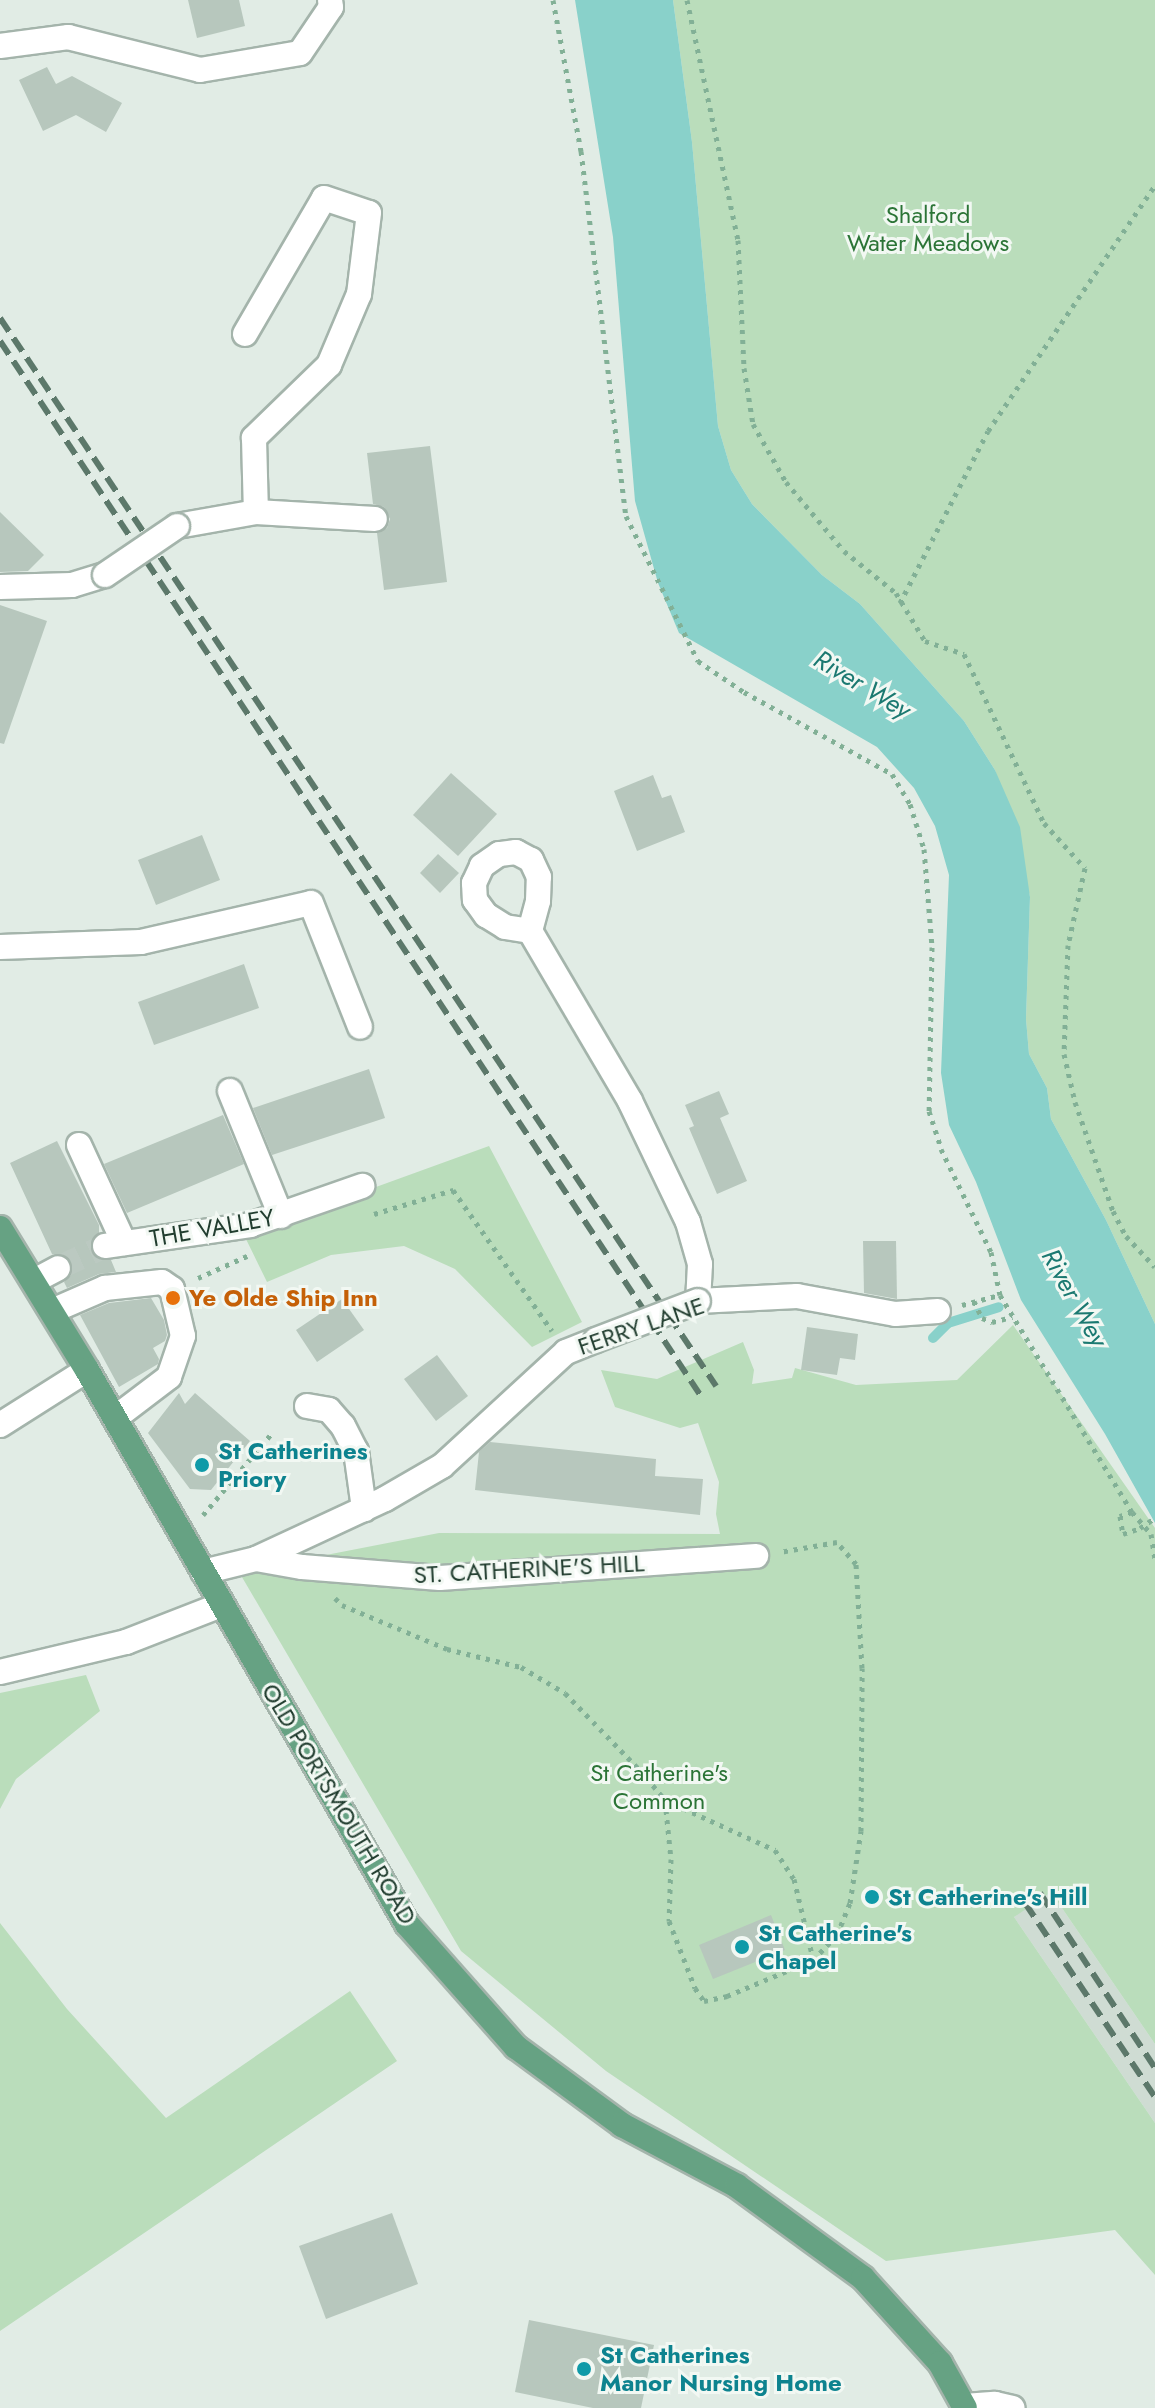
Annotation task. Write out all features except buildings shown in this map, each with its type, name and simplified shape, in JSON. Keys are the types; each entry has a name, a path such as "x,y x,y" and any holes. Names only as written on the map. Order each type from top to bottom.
{"main road":[{"name":"OLD PORTSMOUTH ROAD","path":"0,1228 87,1370 407,1924 516,2047 622,2125 737,2186 863,2278 940,2363 965,2407"}],"street":[{"path":"0,46 68,37 200,70 300,53 331,7 330,0"},
{"path":"245,334 324,198 369,213 359,294 329,365 254,438 256,512"},
{"path":"0,587 72,585 105,575 177,526 256,512 375,519"},
{"path":"0,947 141,942 311,903 360,1027"},
{"path":"530,931 630,1101 688,1222 700,1264 698,1301"},
{"path":"230,1091 281,1216"},
{"name":"THE VALLEY","path":"79,1145 114,1244 224,1229 281,1216 362,1186"},
{"path":"34,1281 58,1268"},
{"path":"52,1311 105,1288 162,1282 172,1289 183,1336 169,1377 115,1418"},
{"name":"FERRY LANE","path":"203,1572 256,1559 364,1509 442,1466 566,1352 698,1301 797,1296 895,1314 938,1311"},
{"path":"0,1425 87,1370"},
{"path":"307,1406 329,1410 343,1426 356,1451 364,1509"},
{"name":"ST. CATHERINE'S HILL","path":"256,1559 302,1567 440,1578 756,1556"},
{"path":"0,1672 126,1642 221,1605"},
{"path":"965,2407 995,2404 1013,2408"}],"path":[{"path":"553,0 581,151 626,516 698,661 744,692 892,774 910,804 924,849 932,947 929,1111 941,1149 991,1252 1000,1295 1132,1512 1151,1534 1155,1559"},
{"path":"687,0 738,240 744,368 753,424 786,482 844,551 896,593 925,641 964,654 1044,823 1085,868 1068,945 1064,1054 1075,1102 1113,1211 1126,1236 1155,1267"},
{"path":"900,603 988,431 1155,185"},
{"path":"363,1217 453,1190 566,1352"},
{"path":"172,1289 260,1251"},
{"path":"938,1311 976,1304 1000,1295"},
{"path":"976,1304 982,1318 992,1322 1012,1317"},
{"path":"184,1538 272,1433"},
{"path":"1132,1512 1120,1516 1123,1534 1155,1518"},
{"path":"665,1800 671,1859 669,1921 695,1988 704,2001 727,1996 813,1960 837,1935 850,1903 861,1831 862,1668 856,1564 837,1542 756,1556"},
{"path":"302,1567 342,1605 447,1649 521,1667 565,1693 665,1800 775,1850 794,1879 813,1960"}],"shaded area":[{"path":"1051,1892 1155,2044 1155,2123 1014,1917 1025,1903"}],"green space":[{"name":"Shalford Water Meadows","path":"673,0 1155,0 1155,1324 1106,1220 1051,1119 1047,1088 1029,1054 1026,1019 1030,896 995,770 964,721 860,604 822,575 752,504 731,470 718,426 692,142"},
{"path":"489,1146 582,1322 532,1347 455,1269 404,1246 331,1255 267,1282 244,1235"},
{"name":"St Catherine's Common","path":"1013,1325 1155,1528 1155,2044 1051,1892 1014,1917 1155,2123 1155,2275 1115,2230 886,2261 606,2071 461,1951 239,1572 439,1533 720,1534 716,1514 719,1482 698,1423 680,1428 615,1407 601,1370 657,1379 743,1342 754,1370 752,1384 792,1378 795,1368 856,1385 957,1380"},
{"path":"86,1675 100,1711 16,1779 0,1809 0,1693"},
{"path":"0,1923 67,2009 166,2118 350,1991 397,2061 0,2331"}],"water":[{"name":"River Wey","path":"575,0 673,0 692,142 718,426 731,470 752,504 822,575 860,604 964,721 995,770 1020,827 1030,897 1026,1019 1029,1054 1047,1088 1051,1119 1106,1220 1155,1324 1155,1523 1105,1434 1021,1300 976,1182 949,1125 941,1073 949,875 935,826 914,788 877,747 679,633 658,583 635,501 613,237"}],"waterway":[{"path":"933,1338 948,1323 999,1307"}],"tunnel":[{"path":"58,1268 105,1246"}],"railway":[{"path":"0,318 716,1386"},
{"path":"0,341 701,1396"},
{"path":"1040,1893 1155,2068"},
{"path":"1025,1903 1155,2097"}],"place":[{"name":"Ye Olde Ship Inn","path":"173,1298"},
{"name":"St Catherines Priory","path":"202,1465"},
{"name":"St Catherine's Hill","path":"872,1897"},
{"name":"St Catherine's Chapel","path":"742,1947"},
{"name":"St Catherines Manor Nursing Home","path":"584,2369"}]}
